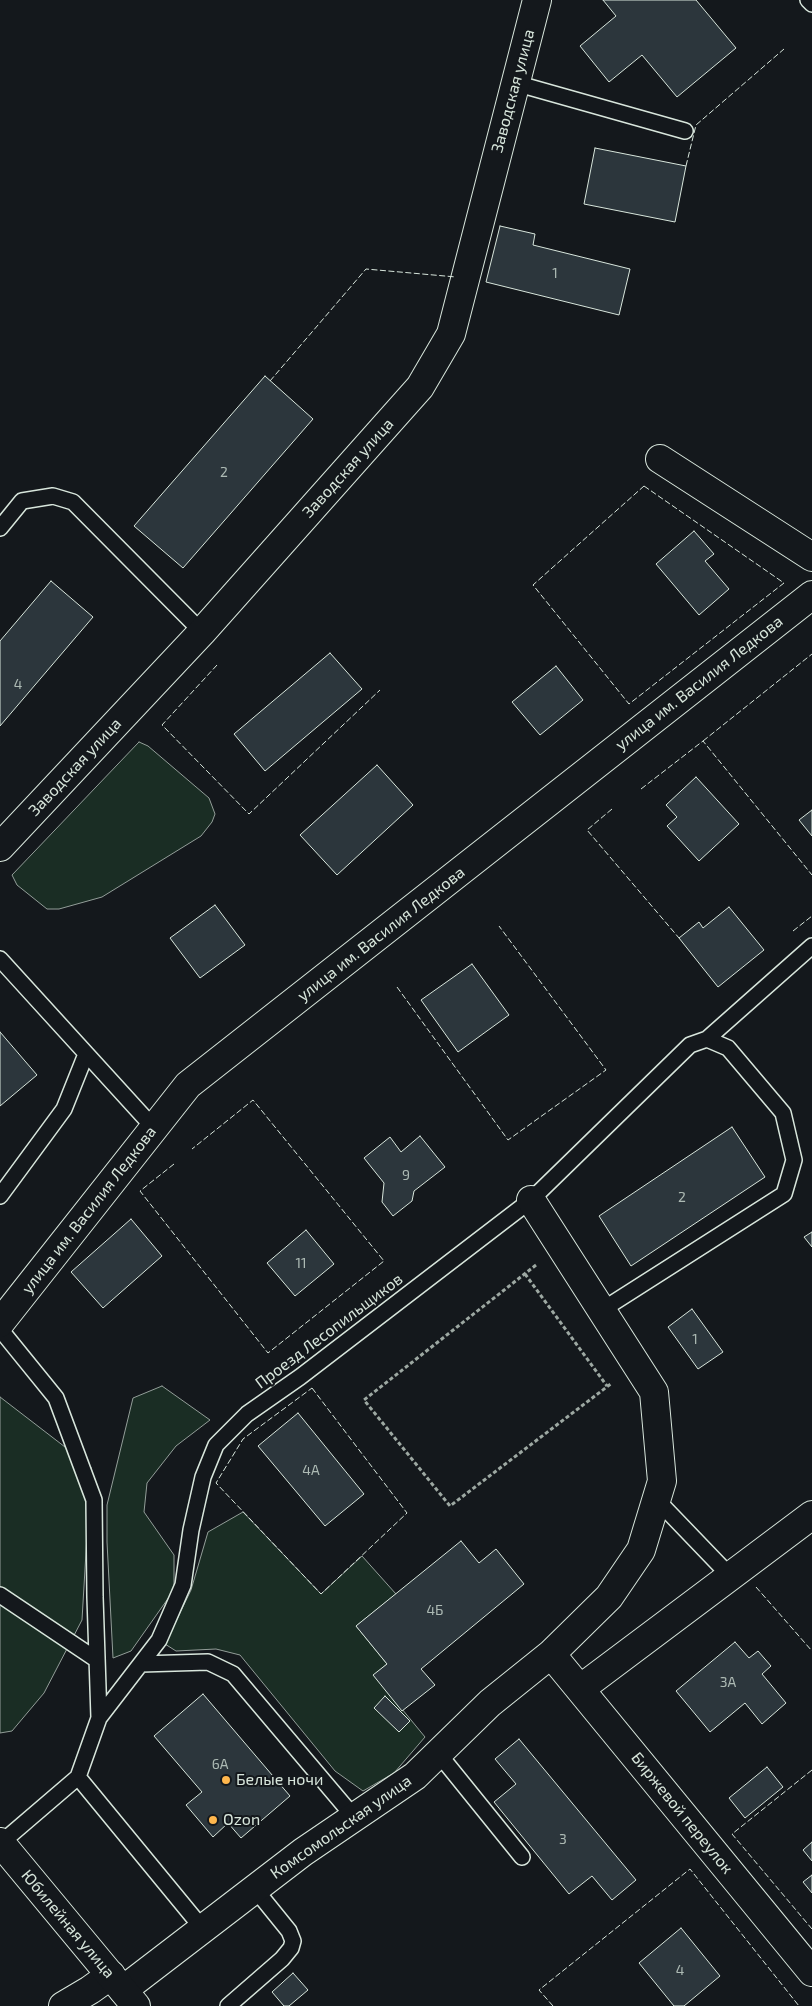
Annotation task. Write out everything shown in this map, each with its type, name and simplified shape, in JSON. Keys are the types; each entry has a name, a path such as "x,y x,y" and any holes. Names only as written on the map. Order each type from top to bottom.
{"street":[{"name":"Заводская улица","path":"0,847 202,632 420,387 451,334 537,0"},
{"path":"660,459 812,557"},
{"name":"улица им. Василия Ледкова","path":"0,1323 188,1085 812,595"},
{"name":"Комсомольская улица","path":"62,2006 90,1990 123,1990 303,1852 415,1776 490,1703 551,1654 609,1597 641,1550 662,1481 654,1392 531,1200"},
{"path":"580,1690 812,1515"},
{"name":"Биржевой переулок","path":"551,1654 812,1972"},
{"name":"Юбилейная улица","path":"1,1842 123,1990"}],"lane":[{"path":"808,0 812,4"},
{"path":"515,83 686,131"},
{"path":"0,528 22,501 53,496 73,502 202,632"},
{"path":"602,1310 784,1194 794,1160 782,1113 728,1048 707,1039 812,946"},
{"path":"0,959 154,1128"},
{"name":"Проезд Лесопильщиков","path":"99,1718 159,1640 183,1585 203,1477 216,1445 247,1414 300,1377 531,1200 690,1045 707,1039"},
{"path":"0,1196 64,1109 86,1054"},
{"path":"0,1330 56,1398 94,1500 99,1718 78,1778 1,1842"},
{"path":"657,1500 730,1576"},
{"path":"0,1595 97,1660"},
{"path":"141,1664 208,1662 233,1674 354,1817"},
{"path":"438,1753 522,1857"},
{"path":"78,1778 203,1928"},
{"path":"228,2006 282,1959 291,1948 293,1941 289,1930 255,1889"}],"path":[{"path":"560,1246 364,1400 450,1506 636,1364"},
{"path":"525,1274 607,1386"}],"green space":[{"path":"139,742 148,746 209,798 215,814 212,822 201,836 102,897 59,909 47,909 17,885 12,875"},
{"path":"162,1386 210,1420 176,1446 147,1483 144,1512 174,1555 174,1590 131,1651 113,1658 107,1505 133,1398"},
{"path":"0,1397 91,1467 82,1620 44,1693 12,1731 0,1733"},
{"path":"243,1512 321,1594 362,1556 396,1594 356,1626 387,1664 374,1675 425,1737 394,1773 363,1791 335,1771 240,1655 216,1649 176,1651 165,1644 191,1590 208,1532"}],"building":[{"path":"603,0 696,0 736,48 677,97 642,55 609,82 580,46 616,16"},
{"path":"595,148 686,166 675,222 584,204"},
{"path":"500,226 535,234 533,245 630,269 619,315 486,282"},
{"path":"265,376 313,419 183,568 134,526"},
{"path":"694,531 714,554 705,561 729,589 699,615 656,564"},
{"path":"51,581 93,617 0,726 0,641"},
{"path":"330,653 362,689 265,771 234,734"},
{"path":"556,666 583,700 540,735 512,702"},
{"path":"377,765 413,805 337,875 300,835"},
{"path":"696,777 739,824 699,861 667,826 677,817 666,805"},
{"path":"812,810 812,836 799,820"},
{"path":"215,905 245,945 200,978 170,938"},
{"path":"729,907 764,950 718,987 679,938 699,922 703,928"},
{"path":"472,964 509,1015 458,1052 421,1000"},
{"path":"0,1032 37,1075 0,1106"},
{"path":"732,1127 765,1177 631,1266 599,1216"},
{"path":"420,1136 445,1167 414,1191 412,1201 393,1216 382,1202 384,1183 364,1158 390,1137 401,1152"},
{"path":"131,1219 162,1256 103,1308 71,1272"},
{"path":"306,1230 334,1264 295,1296 267,1263"},
{"path":"812,1232 812,1247 804,1237"},
{"path":"692,1309 723,1352 698,1369 668,1327"},
{"path":"298,1413 364,1494 325,1526 258,1446"},
{"path":"461,1541 479,1563 496,1549 524,1584 421,1669 435,1685 402,1711 373,1675 387,1664 356,1626"},
{"path":"735,1642 749,1658 758,1651 771,1666 762,1674 786,1703 762,1724 745,1703 710,1732 676,1691"},
{"path":"203,1694 290,1796 241,1838 228,1823 213,1837 186,1805 202,1792 154,1736"},
{"path":"385,1696 410,1721 399,1732 374,1708"},
{"path":"519,1739 636,1880 612,1900 592,1876 569,1894 494,1802 516,1784 495,1759"},
{"path":"767,1767 783,1787 745,1818 729,1798"},
{"path":"812,1842 812,1861 803,1850"},
{"path":"812,1875 812,1893 803,1882"},
{"path":"681,1928 720,1976 684,2006 674,2006 639,1963"},
{"path":"293,1973 308,1990 289,2006 284,2006 272,1992"}],"fence":[{"path":"686,166 696,125 784,49"},
{"path":"270,381 366,269 456,277"},
{"path":"644,486 784,583 629,704 533,585 644,486"},
{"path":"703,741 812,654"},
{"path":"217,665 162,725 249,814 380,690"},
{"path":"641,789 703,741 812,875"},
{"path":"612,809 587,830 679,938"},
{"path":"793,931 812,916"},
{"path":"397,987 508,1140 606,1070 499,926"},
{"path":"174,1164 140,1191 268,1353 384,1261 253,1100 192,1149"},
{"path":"312,1388 407,1513 321,1594 216,1483 243,1439 312,1388"},
{"path":"756,1587 812,1651"},
{"path":"812,1770 732,1834 812,1929"},
{"path":"553,2006 539,1990 690,1869 799,2006"}],"place":[{"name":"Белые ночи","path":"226,1780"},
{"name":"Ozon","path":"213,1820"}]}
